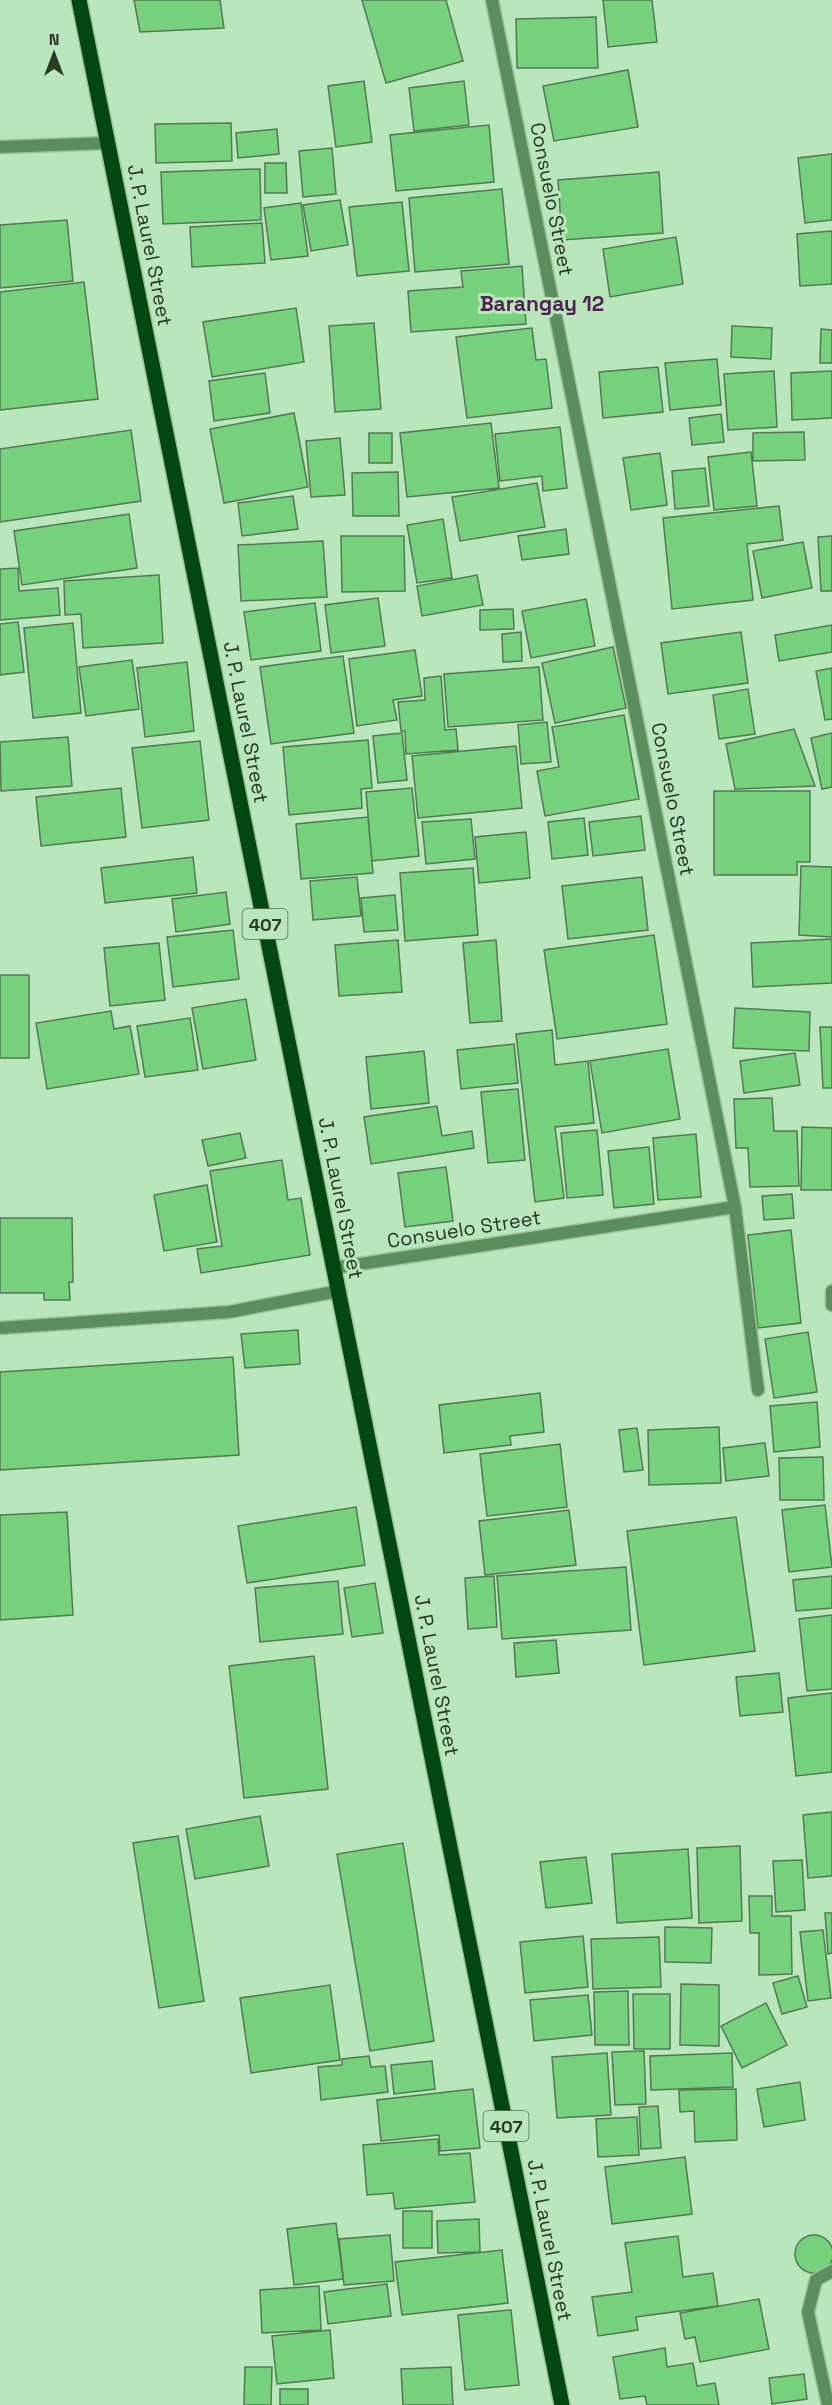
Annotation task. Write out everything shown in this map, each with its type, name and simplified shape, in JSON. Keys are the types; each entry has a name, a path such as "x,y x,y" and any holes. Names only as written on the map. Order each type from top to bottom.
{"main road":[{"name":"J. P. Laurel Street","path":"79,0 562,2405"}],"street":[{"name":"Consuelo Street","path":"334,1268 735,1208 492,0"},
{"path":"0,147 108,143"},
{"path":"735,1208 758,1390"},
{"path":"0,1328 229,1312 339,1291"},
{"path":"832,1291 832,1305"},
{"path":"828,2405 808,2312 816,2280 832,2271"}],"building":[{"path":"134,0 220,0 224,28 140,32"},
{"path":"362,0 446,0 463,61 386,83"},
{"path":"603,0 652,0 657,42 608,47"},
{"path":"596,17 598,68 517,68 516,19"},
{"path":"628,70 638,127 554,141 543,86"},
{"path":"364,81 372,142 336,147 328,86"},
{"path":"464,81 469,125 414,131 409,88"},
{"path":"231,123 232,161 156,163 155,124"},
{"path":"489,125 494,182 396,191 390,135"},
{"path":"277,129 279,154 238,158 236,133"},
{"path":"332,148 336,194 303,197 299,151"},
{"path":"832,154 832,220 805,223 798,158"},
{"path":"265,163 286,163 287,193 265,193"},
{"path":"260,169 261,220 163,224 161,172"},
{"path":"659,172 663,233 562,240 558,180"},
{"path":"502,189 509,264 415,272 409,198"},
{"path":"340,200 348,245 311,251 303,205"},
{"path":"402,202 409,271 357,276 349,207"},
{"path":"301,203 308,256 271,260 264,208"},
{"path":"67,220 73,281 0,288 0,225"},
{"path":"262,223 265,263 192,267 190,227"},
{"path":"832,231 832,284 800,286 797,234"},
{"path":"676,237 683,284 610,297 603,249"},
{"path":"522,266 526,324 411,332 408,291 463,287 461,271"},
{"path":"84,282 98,399 0,410 0,292"},
{"path":"296,308 304,362 212,377 203,322"},
{"path":"374,323 381,409 335,412 329,326"},
{"path":"732,326 772,328 771,359 731,357"},
{"path":"532,328 536,360 546,359 552,408 467,418 456,337"},
{"path":"821,329 832,330 832,363 820,363"},
{"path":"717,359 721,405 670,410 665,363"},
{"path":"658,367 663,412 603,418 599,372"},
{"path":"774,371 777,427 728,430 724,374"},
{"path":"832,371 832,418 792,420 791,373"},
{"path":"265,373 270,413 214,421 209,381"},
{"path":"294,413 308,487 224,503 210,429"},
{"path":"721,414 724,442 692,445 689,418"},
{"path":"491,423 499,488 407,497 400,433"},
{"path":"560,427 567,488 543,491 542,476 500,481 495,434"},
{"path":"131,430 141,501 0,522 0,449"},
{"path":"804,432 805,460 753,461 753,433"},
{"path":"369,433 392,433 392,463 369,463"},
{"path":"340,438 345,495 311,497 306,441"},
{"path":"751,452 757,506 714,510 708,457"},
{"path":"660,453 667,505 631,510 623,458"},
{"path":"705,468 709,506 675,509 672,471"},
{"path":"398,472 399,516 353,516 352,473"},
{"path":"537,483 545,527 460,541 452,497"},
{"path":"293,496 298,529 242,536 238,503"},
{"path":"779,506 783,540 747,544 753,600 672,609 663,518"},
{"path":"129,514 137,568 22,585 14,531"},
{"path":"443,519 452,578 417,583 407,525"},
{"path":"566,529 569,554 522,560 518,536"},
{"path":"341,536 404,536 405,591 342,592"},
{"path":"832,536 832,591 821,591 818,537"},
{"path":"323,541 327,597 241,601 238,545"},
{"path":"803,542 812,588 762,598 753,551"},
{"path":"18,568 19,591 58,588 60,615 0,620 0,569"},
{"path":"159,575 163,643 83,648 81,614 65,615 64,581"},
{"path":"477,575 483,605 422,616 417,586"},
{"path":"378,598 385,646 331,653 325,605"},
{"path":"586,599 595,646 531,658 522,611"},
{"path":"315,603 321,651 251,660 244,612"},
{"path":"513,609 514,629 480,630 480,610"},
{"path":"18,622 24,672 0,675 0,624"},
{"path":"73,623 81,713 33,718 24,628"},
{"path":"832,625 832,652 779,661 775,635"},
{"path":"521,632 522,661 503,662 502,634"},
{"path":"741,632 748,683 668,694 661,643"},
{"path":"613,647 626,708 555,723 542,663"},
{"path":"415,650 422,696 393,700 397,720 357,726 349,659"},
{"path":"343,656 354,733 271,744 260,667"},
{"path":"132,660 139,709 86,716 79,667"},
{"path":"187,662 194,731 145,737 137,668"},
{"path":"539,667 543,720 448,727 444,674"},
{"path":"832,668 832,719 825,720 816,671"},
{"path":"441,676 445,730 456,729 458,750 406,754 405,731 401,731 398,702 425,700 424,678"},
{"path":"748,689 755,734 719,739 713,695"},
{"path":"624,715 639,799 545,816 537,771 559,767 552,727"},
{"path":"547,722 551,762 521,764 518,725"},
{"path":"794,729 815,786 735,789 726,744"},
{"path":"402,733 407,780 378,783 373,736"},
{"path":"832,733 832,787 822,789 811,738"},
{"path":"68,737 72,786 1,791 0,742"},
{"path":"368,740 372,788 361,789 362,808 289,815 283,747"},
{"path":"200,741 209,820 142,828 132,748"},
{"path":"516,746 522,808 418,818 412,756"},
{"path":"121,788 126,837 41,846 36,797"},
{"path":"412,788 419,856 372,861 366,792"},
{"path":"714,791 810,791 810,862 797,862 797,875 714,875"},
{"path":"641,816 645,850 593,856 589,822"},
{"path":"368,817 373,873 301,879 296,824"},
{"path":"584,818 588,855 552,859 548,822"},
{"path":"471,819 475,859 426,864 422,822"},
{"path":"526,832 530,878 479,883 475,837"},
{"path":"193,857 197,893 105,903 101,868"},
{"path":"801,866 832,867 832,937 799,935"},
{"path":"473,868 478,935 405,941 400,873"},
{"path":"357,877 361,916 313,920 310,881"},
{"path":"642,877 648,930 568,939 562,886"},
{"path":"226,892 230,924 176,932 172,899"},
{"path":"395,895 398,930 364,932 361,898"},
{"path":"233,930 239,979 173,987 167,937"},
{"path":"654,935 667,1024 557,1039 544,950"},
{"path":"832,939 832,983 753,987 751,943"},
{"path":"398,940 402,992 339,996 335,945"},
{"path":"496,940 502,1021 470,1023 463,943"},
{"path":"159,943 165,1000 110,1006 104,948"},
{"path":"0,975 29,975 29,1058 0,1058"},
{"path":"246,999 256,1060 203,1069 192,1008"},
{"path":"735,1008 810,1012 809,1051 733,1048"},
{"path":"111,1011 114,1029 130,1026 139,1074 47,1089 36,1023"},
{"path":"190,1018 198,1070 145,1077 137,1026"},
{"path":"820,1027 832,1027 832,1088 823,1088"},
{"path":"552,1030 555,1065 588,1061 594,1123 555,1127 564,1198 535,1202 516,1034"},
{"path":"514,1044 518,1083 461,1089 457,1050"},
{"path":"668,1049 680,1119 602,1133 590,1061"},
{"path":"424,1051 429,1103 371,1109 366,1057"},
{"path":"795,1053 800,1085 744,1093 740,1061"},
{"path":"518,1089 525,1160 488,1163 481,1092"},
{"path":"772,1098 774,1131 797,1131 799,1186 750,1187 748,1148 736,1148 734,1099"},
{"path":"437,1106 442,1136 472,1131 474,1148 371,1164 364,1117"},
{"path":"802,1127 832,1128 832,1190 801,1190"},
{"path":"597,1130 603,1195 567,1198 561,1133"},
{"path":"240,1133 246,1158 208,1166 202,1140"},
{"path":"696,1134 701,1197 658,1200 653,1138"},
{"path":"649,1147 654,1204 614,1208 608,1151"},
{"path":"282,1160 288,1200 301,1198 310,1255 201,1273 197,1249 222,1246 210,1171"},
{"path":"446,1167 453,1221 405,1227 398,1173"},
{"path":"207,1185 217,1242 164,1251 154,1195"},
{"path":"792,1194 794,1218 764,1220 762,1196"},
{"path":"0,1218 72,1218 73,1282 69,1282 70,1300 44,1300 44,1293 0,1293"},
{"path":"791,1230 801,1323 758,1328 748,1235"},
{"path":"298,1330 300,1364 245,1368 241,1334"},
{"path":"808,1332 817,1392 774,1398 765,1339"},
{"path":"233,1357 239,1455 0,1470 0,1372"},
{"path":"540,1393 544,1432 510,1436 511,1445 444,1453 439,1405"},
{"path":"817,1402 820,1447 774,1452 770,1406"},
{"path":"719,1427 721,1483 649,1485 648,1430"},
{"path":"637,1428 643,1470 624,1472 619,1430"},
{"path":"765,1443 769,1476 726,1481 723,1448"},
{"path":"560,1444 567,1507 487,1516 480,1454"},
{"path":"823,1457 824,1500 780,1500 779,1458"},
{"path":"825,1505 832,1567 789,1572 782,1510"},
{"path":"356,1507 365,1565 247,1583 238,1526"},
{"path":"569,1510 576,1565 485,1575 479,1521"},
{"path":"67,1512 73,1615 0,1620 0,1515"},
{"path":"736,1517 755,1651 644,1665 627,1531"},
{"path":"626,1567 631,1630 502,1639 497,1576"},
{"path":"494,1576 497,1627 468,1629 465,1578"},
{"path":"832,1576 832,1608 796,1611 793,1580"},
{"path":"338,1581 343,1634 260,1642 255,1588"},
{"path":"375,1583 383,1633 352,1637 344,1588"},
{"path":"832,1615 832,1689 807,1691 799,1619"},
{"path":"556,1640 559,1673 516,1677 514,1643"},
{"path":"314,1656 328,1789 244,1798 229,1666"},
{"path":"779,1673 783,1712 740,1716 736,1677"},
{"path":"832,1693 832,1772 796,1776 788,1698"},
{"path":"832,1812 832,1876 808,1878 803,1815"},
{"path":"260,1816 269,1866 195,1879 186,1829"},
{"path":"178,1836 204,2001 159,2008 133,1843"},
{"path":"403,1843 434,2041 370,2051 337,1854"},
{"path":"740,1846 742,1921 699,1923 697,1848"},
{"path":"688,1849 692,1918 617,1923 612,1854"},
{"path":"586,1857 592,1903 546,1908 540,1862"},
{"path":"802,1860 805,1910 776,1912 773,1861"},
{"path":"749,1896 772,1896 772,1916 791,1916 792,1974 759,1975 759,1933 750,1933"},
{"path":"825,1913 832,1913 832,1953 828,1954"},
{"path":"665,1927 712,1928 711,1963 665,1962"},
{"path":"823,1930 831,1998 808,2001 800,1932"},
{"path":"583,1936 588,1987 525,1993 520,1942"},
{"path":"659,1937 661,1987 593,1989 591,1939"},
{"path":"798,1976 807,2007 782,2014 773,1983"},
{"path":"681,1984 719,1985 719,2046 680,2045"},
{"path":"330,1985 340,2060 251,2073 240,1998"},
{"path":"628,1991 629,2045 595,2045 594,1992"},
{"path":"633,1994 670,1994 670,2049 634,2049"},
{"path":"588,1995 592,2035 534,2041 530,2000"},
{"path":"766,2003 787,2045 742,2068 721,2026"},
{"path":"644,2051 646,2104 615,2105 612,2052"},
{"path":"607,2053 611,2115 557,2118 552,2057"},
{"path":"732,2053 733,2087 651,2090 650,2056"},
{"path":"369,2056 371,2067 385,2066 388,2092 321,2100 318,2067 342,2065 342,2059"},
{"path":"432,2061 435,2089 394,2094 391,2065"},
{"path":"800,2082 805,2120 764,2127 757,2089"},
{"path":"473,2089 480,2148 440,2151 439,2135 381,2141 377,2100"},
{"path":"736,2089 737,2140 695,2142 694,2111 680,2112 679,2090"},
{"path":"658,2106 661,2148 641,2149 639,2107"},
{"path":"637,2117 639,2155 598,2157 596,2119"},
{"path":"438,2139 439,2155 470,2153 475,2202 395,2209 393,2193 367,2195 363,2145"},
{"path":"685,2157 692,2214 612,2224 605,2167"},
{"path":"403,2211 432,2211 432,2248 403,2248"},
{"path":"479,2219 480,2252 438,2253 437,2221"},
{"path":"336,2223 343,2279 294,2285 287,2229"},
{"path":"390,2235 394,2281 344,2285 339,2239"},
{"path":"814,2235 827,2241 833,2254 827,2267 814,2273 801,2267 795,2254 801,2241"},
{"path":"678,2236 683,2277 713,2273 718,2306 636,2317 638,2330 598,2336 592,2297 632,2292 625,2243"},
{"path":"502,2250 508,2303 402,2315 395,2262"},
{"path":"387,2284 391,2316 328,2324 324,2292"},
{"path":"319,2286 321,2330 262,2333 260,2290"},
{"path":"759,2299 769,2349 700,2362 695,2337 685,2339 680,2313"},
{"path":"511,2310 519,2385 465,2390 458,2315"},
{"path":"330,2330 334,2378 277,2384 272,2336"},
{"path":"665,2348 667,2367 693,2363 697,2386 715,2383 719,2405 647,2405 645,2396 620,2399 613,2357"},
{"path":"245,2367 272,2367 271,2405 244,2405"},
{"path":"451,2367 453,2405 403,2405 401,2369"},
{"path":"804,2374 807,2399 772,2404 769,2378"},
{"path":"280,2389 308,2389 308,2405 280,2405"}],"district":[{"name":"Barangay 12","path":"542,303"}]}
